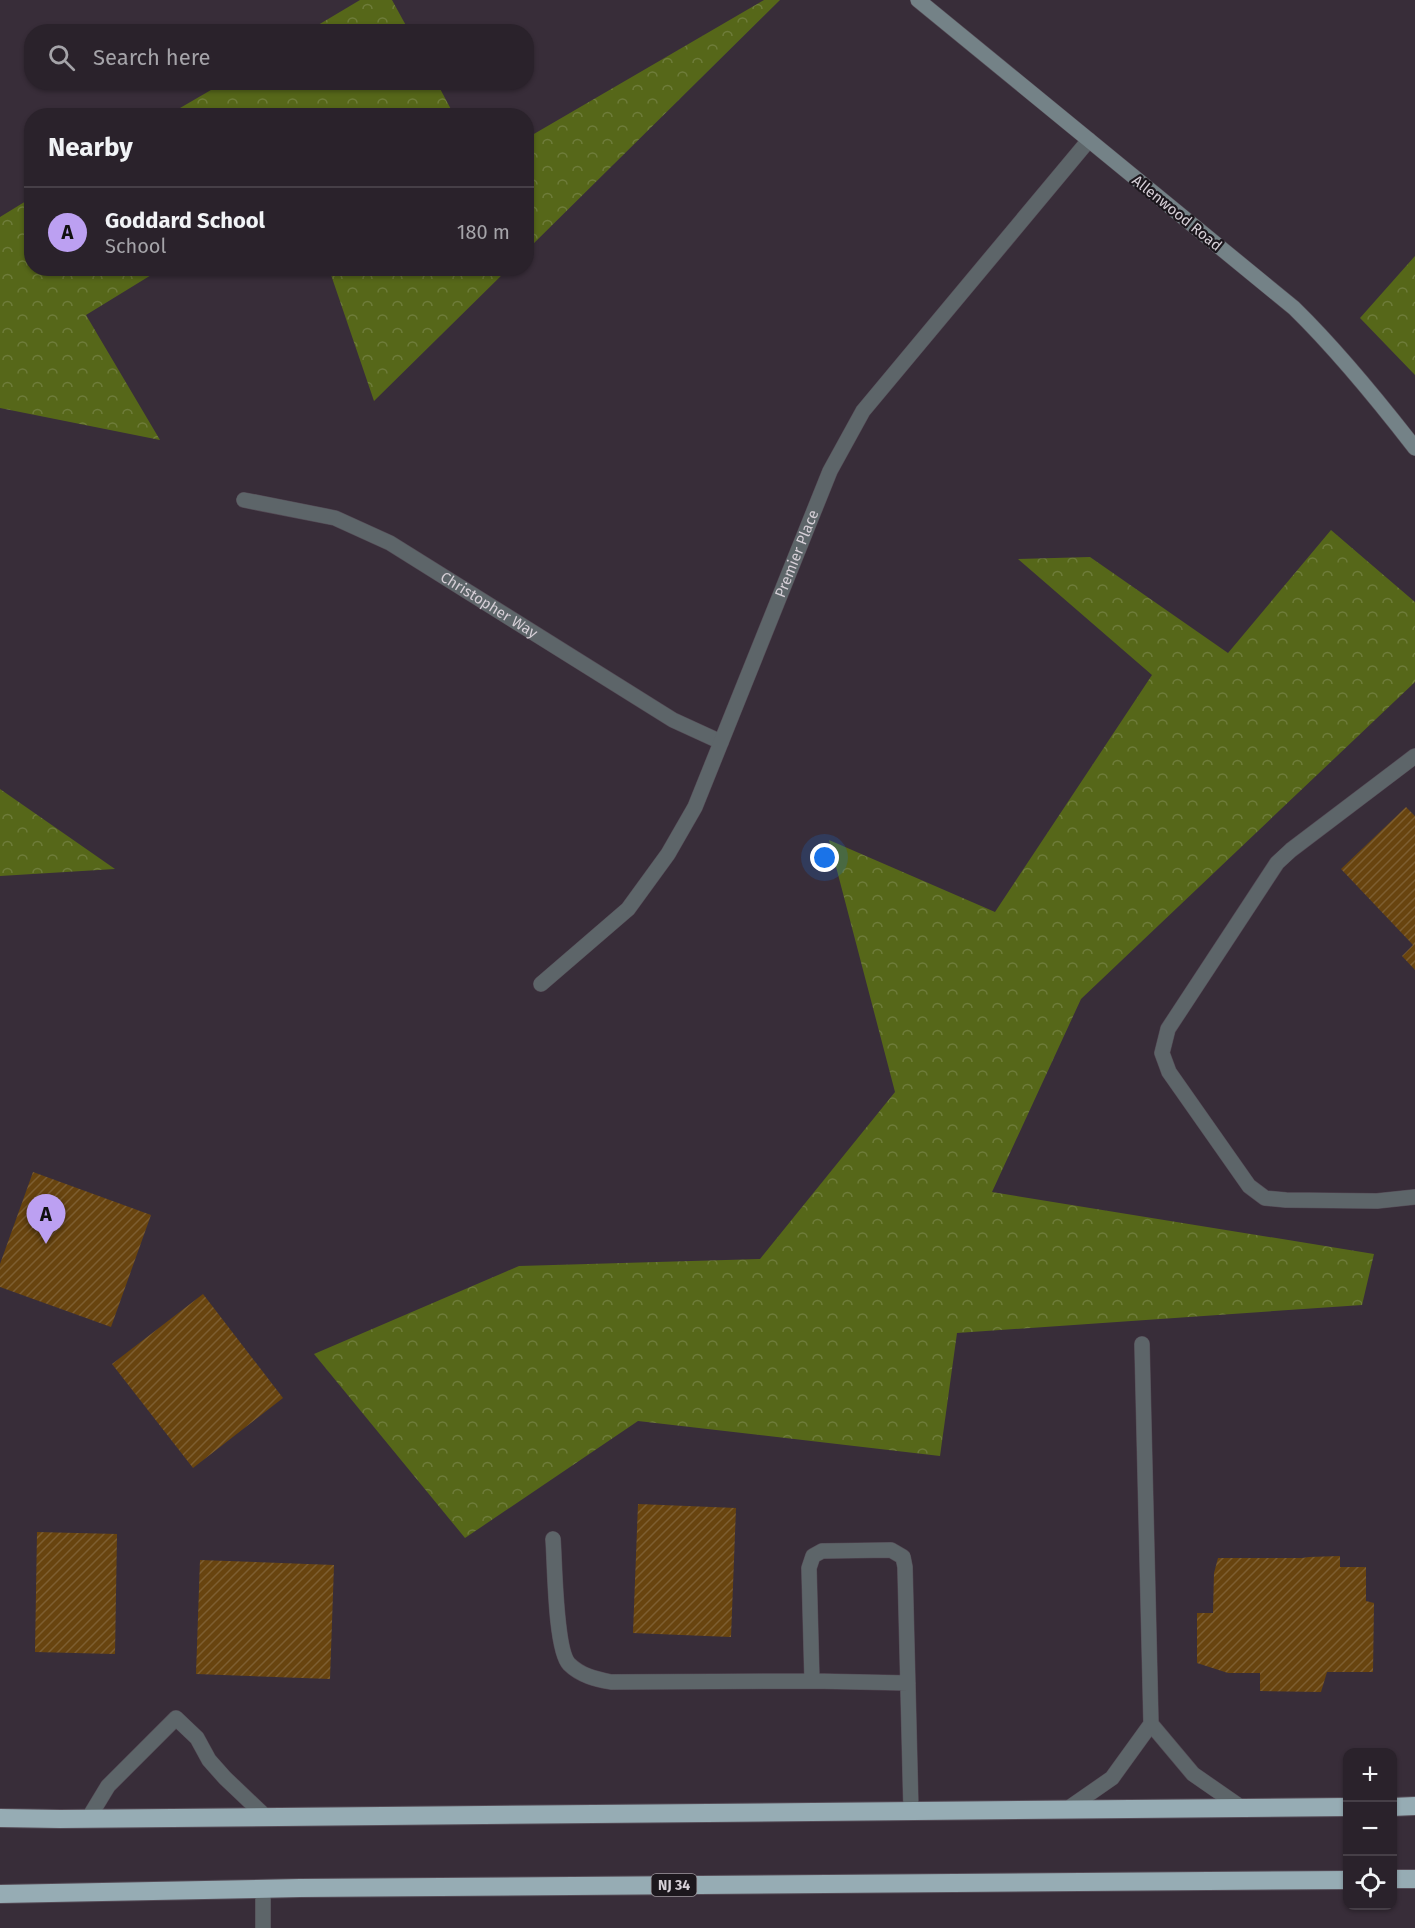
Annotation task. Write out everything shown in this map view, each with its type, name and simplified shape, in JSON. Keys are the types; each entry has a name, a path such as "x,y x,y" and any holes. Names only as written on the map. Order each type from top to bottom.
{"highway":[{"path":"1397,1807 1415,1806"},
{"path":"0,1818 1343,1807"},
{"path":"1397,1879 1415,1879"},
{"name":"NJ 34","path":"0,1894 263,1889 1343,1880"}],"street":[{"name":"Allenwood Road","path":"918,0 1301,315 1323,336 1375,396 1415,448"},
{"name":"Premier Place","path":"541,984 628,909 668,854 695,807 830,471 863,411 1089,140"},
{"name":"Christopher Way","path":"244,500 334,518 390,543 673,720 721,742"},
{"path":"1415,756 1277,863 1168,1029 1162,1053 1169,1072 1249,1186 1265,1198 1377,1201 1415,1197"},
{"path":"1066,1810 1112,1778 1151,1724 1142,1344"},
{"path":"553,1539 559,1635 568,1663 591,1678 612,1682 908,1683"},
{"path":"812,1681 809,1568 813,1556 822,1551 891,1550 903,1557 911,1811"},
{"path":"88,1819 108,1786 175,1713 197,1738 209,1760 266,1817"},
{"path":"1151,1724 1193,1774 1242,1808"},
{"path":"263,1889 263,1928"}],"green space":[{"path":"360,0 392,0 405,24 320,24"},
{"path":"764,0 780,0 534,243 534,134"},
{"path":"211,90 441,90 450,108 180,108"},
{"path":"24,202 24,276 150,276 86,315 160,440 0,408 0,217"},
{"path":"1415,256 1415,375 1360,318"},
{"path":"332,276 501,276 374,401"},
{"path":"1331,530 1415,602 1415,682 1081,999 992,1192 1374,1254 1362,1305 957,1333 940,1456 638,1421 465,1538 314,1354 519,1266 760,1259 895,1092 829,840 995,912 1152,675 1018,559 1090,557 1228,653"},
{"path":"0,789 115,869 0,876"}],"building":[{"path":"1406,807 1415,816 1415,970 1402,956 1413,945 1341,869"},
{"path":"33,1172 151,1215 111,1327 0,1287 0,1264"},
{"path":"203,1294 283,1398 193,1468 112,1364"},
{"path":"638,1504 736,1508 731,1637 633,1633"},
{"path":"37,1532 117,1534 115,1654 35,1652"},
{"path":"1340,1556 1340,1567 1366,1567 1366,1601 1374,1603 1373,1672 1327,1672 1321,1692 1260,1691 1260,1673 1228,1673 1197,1663 1197,1613 1213,1613 1214,1573 1218,1558"},
{"path":"200,1560 334,1565 330,1679 196,1674"}],"place":[{"name":"Goddard School","path":"46,1244"}]}
